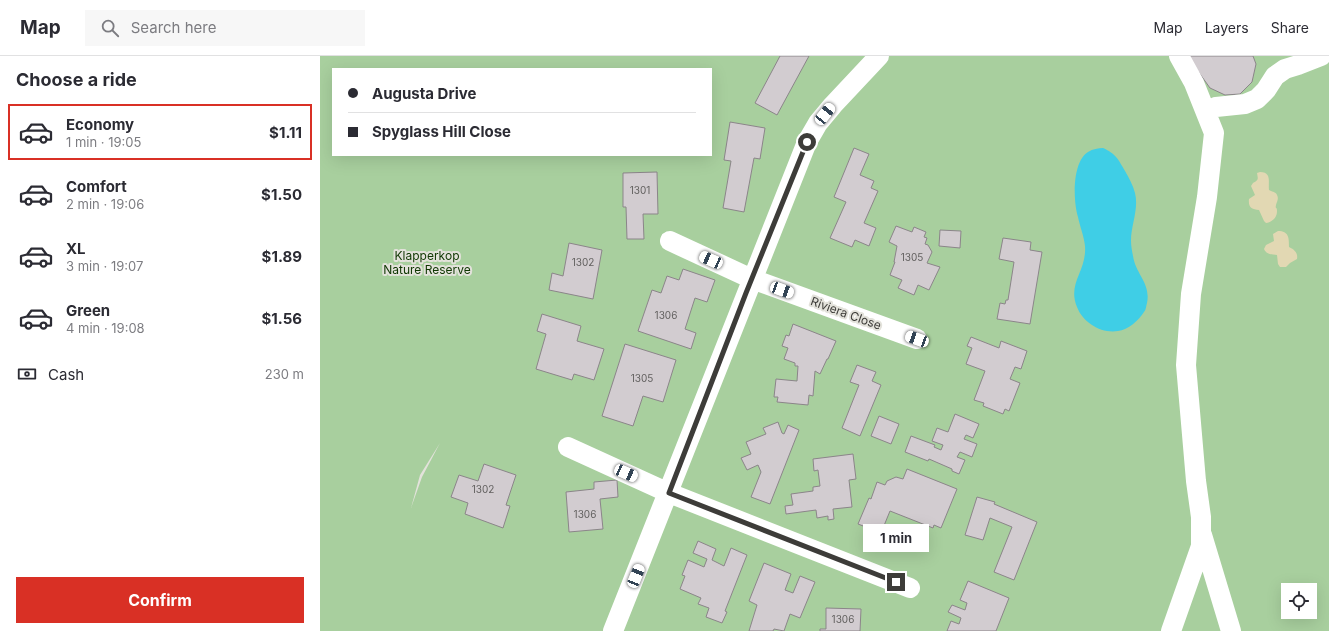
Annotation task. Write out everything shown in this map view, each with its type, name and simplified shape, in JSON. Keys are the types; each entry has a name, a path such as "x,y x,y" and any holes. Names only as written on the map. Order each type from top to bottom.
{"street":[{"path":"613,631 807,142 818,123 832,105 879,56"},
{"path":"1171,631 1201,546 1202,535 1186,365 1191,294 1207,197 1214,133 1194,83 1179,56"},
{"path":"1206,112 1216,107 1245,104 1257,99 1266,90 1275,76 1285,69 1321,56"},
{"name":"Riviera Close","path":"670,241 752,279 917,339"},
{"path":"568,447 669,493 910,588"},
{"path":"1202,535 1231,631"}],"green space":[{"name":"Klapperkop Nature Reserve","path":"320,56 1329,56 1329,631 320,631","holes":["440,443 422,477 411,508 420,475"]}],"sand":[{"path":"1264,172 1268,176 1269,190 1276,193 1278,198 1276,216 1272,221 1266,223 1259,210 1251,208 1249,204 1249,199 1255,195 1251,186 1258,178 1257,173"},
{"path":"1278,231 1284,232 1288,236 1289,247 1297,255 1297,259 1286,267 1280,267 1278,264 1277,255 1268,253 1264,249 1266,245 1274,241 1273,234"}],"water":[{"path":"1103,148 1111,152 1118,160 1134,190 1136,205 1131,235 1131,247 1137,269 1145,284 1148,296 1145,310 1142,315 1126,329 1118,331 1106,331 1088,322 1077,307 1074,291 1085,255 1084,239 1075,202 1076,173 1083,157 1088,152"}],"building":[{"path":"780,56 809,56 777,115 755,103"},
{"path":"1187,56 1253,56 1256,64 1252,82 1240,94 1225,95 1210,88"},
{"path":"730,122 765,128 760,159 754,158 744,212 723,208 731,161 724,160"},
{"path":"854,148 869,154 860,175 874,181 871,188 878,191 864,223 876,228 869,246 855,240 852,247 830,238 846,202 834,197"},
{"path":"657,172 658,214 643,214 644,239 627,239 626,207 623,207 623,173"},
{"path":"896,226 912,232 914,227 926,232 924,237 927,238 925,244 928,245 932,252 927,263 940,267 929,290 918,285 914,295 898,288 902,280 890,275 895,262 897,246 889,242"},
{"path":"940,230 961,231 960,248 939,246"},
{"path":"1003,238 1031,242 1030,250 1042,252 1030,324 997,319 1000,303 1005,304 1006,300 1008,300 1014,262 999,259"},
{"path":"569,243 602,250 593,299 549,290 552,273 563,276"},
{"path":"683,269 715,280 707,302 695,298 685,329 696,333 691,349 638,331 652,290 661,293 667,276 679,280"},
{"path":"542,314 581,326 577,341 604,349 594,380 574,374 572,380 536,369 546,334 537,331"},
{"path":"793,324 836,341 820,374 815,371 813,396 809,395 808,405 777,402 778,397 774,397 776,379 797,381 798,366 795,366 795,363 784,359 788,348 782,346 786,335 789,336"},
{"path":"971,337 999,348 1001,341 1027,351 1021,369 1015,367 1010,379 1020,383 1009,411 1005,409 1003,414 983,406 984,403 974,400 985,371 966,364 972,348 967,346"},
{"path":"625,344 676,360 663,402 643,396 633,426 602,416"},
{"path":"857,365 876,372 872,381 881,385 860,436 842,428 859,385 850,382"},
{"path":"955,414 979,424 973,438 966,435 964,439 977,444 972,457 960,452 957,457 965,460 959,474 952,471 952,469 929,459 928,461 905,452 911,436 935,445 934,447 941,450 943,445 932,441 937,428 948,432"},
{"path":"879,416 899,424 891,444 871,436"},
{"path":"778,422 782,433 784,434 788,425 799,430 770,504 751,497 761,472 758,465 747,470 741,458 751,454 746,442 766,434 763,428"},
{"path":"853,454 856,479 849,480 852,507 833,509 834,519 828,520 828,516 817,518 816,510 786,514 785,506 793,505 791,494 813,491 813,487 820,486 818,470 814,471 813,459"},
{"path":"484,464 516,475 506,505 510,506 503,528 465,514 468,503 451,497 459,475 478,481"},
{"path":"907,469 957,489 941,528 934,525 933,528 890,511 881,533 858,524 869,498 871,499 877,482 885,485 887,481 896,477 903,479"},
{"path":"617,480 618,497 600,499 603,529 569,532 566,492 594,489 594,482"},
{"path":"977,497 995,502 994,504 1037,522 1014,580 994,572 1012,527 990,518 983,540 965,535"},
{"path":"698,541 716,549 712,560 724,566 731,548 747,555 725,611 727,612 722,623 706,617 709,608 698,604 701,598 680,589 685,576 682,575 688,560 704,567 707,559 693,553"},
{"path":"764,563 791,574 785,590 793,593 800,576 815,582 800,618 790,614 784,631 774,629 773,631 749,631 757,605 749,601"},
{"path":"968,581 1009,598 996,631 947,631 951,621 959,624 961,618 948,612 952,605 965,610 967,603 960,600"},
{"path":"826,608 861,609 860,631 820,631 820,629 826,629"}],"route":[{"path":"807,142 746,293 669,493 896,582"}]}
